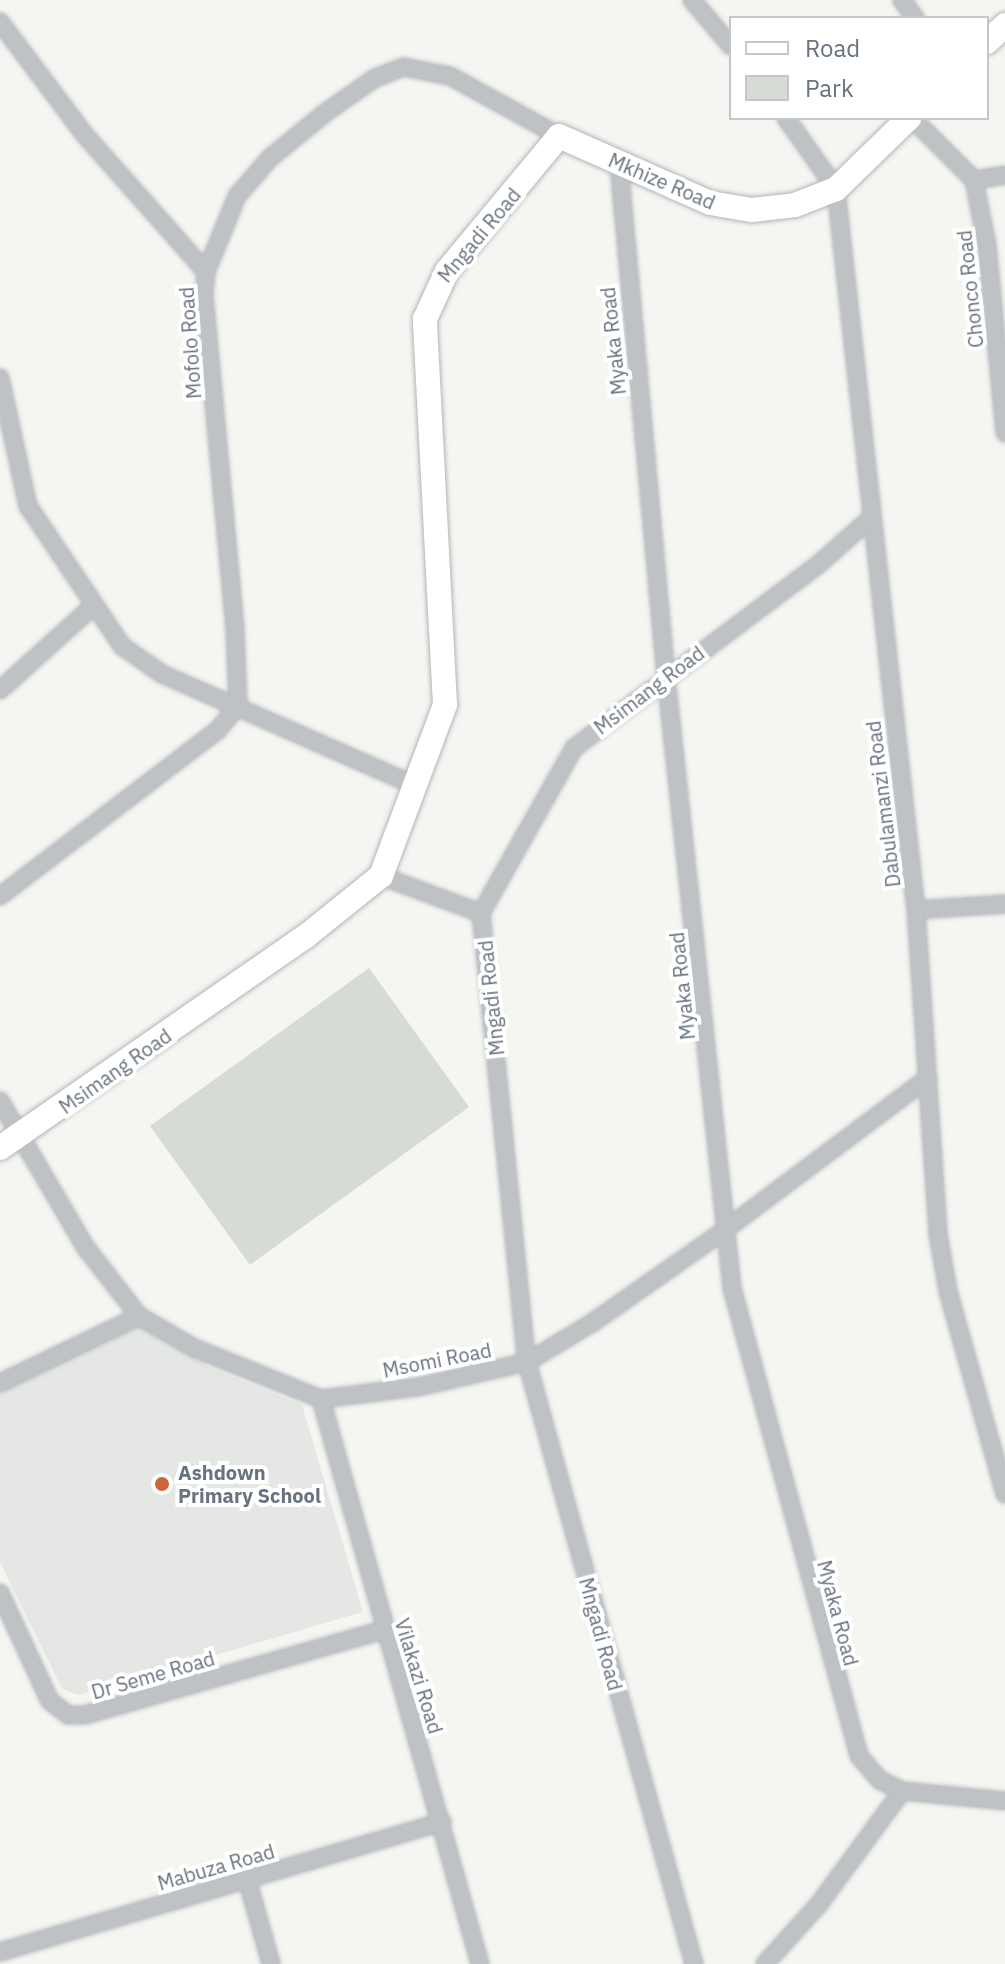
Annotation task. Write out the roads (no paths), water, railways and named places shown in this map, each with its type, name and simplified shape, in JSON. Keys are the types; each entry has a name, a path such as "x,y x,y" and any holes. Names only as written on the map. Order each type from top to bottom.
{"street":[{"path":"692,0 729,44"},
{"path":"0,22 84,134 206,272"},
{"path":"989,40 1005,25"},
{"name":"Mofolo Road","path":"238,705 206,272 237,196 253,176 325,113 375,78 404,67"},
{"name":"Mkhize Road","path":"404,67 450,76 559,136 619,164 733,208 785,207 836,189 909,120"},
{"name":"Dabulamanzi Road","path":"787,120 836,189 916,910 938,1234 948,1291 1005,1494"},
{"path":"913,120 974,180 1005,175"},
{"name":"Mngadi Road","path":"559,136 447,271 425,319 447,670 445,705 381,876 481,913 527,1362 694,1964"},
{"name":"Myaka Road","path":"619,164 666,676 708,1047 722,1232 848,1730 859,1756 880,1780 902,1791"},
{"name":"Chonco Road","path":"974,180 987,245 1005,433"},
{"path":"0,378 28,506 122,646 145,665 416,786"},
{"name":"Msimang Road","path":"481,913 574,748 819,564 872,517"},
{"path":"0,690 93,606"},
{"path":"0,896 218,730 238,705"},
{"name":"Msimang Road","path":"9,1143 305,937 381,876"},
{"path":"916,910 1005,904"},
{"name":"Msomi Road","path":"0,1101 9,1143 110,1284 139,1316 219,1359 321,1399 418,1387 527,1362 592,1323 722,1232 928,1078"},
{"path":"0,1383 139,1316"},
{"name":"Vilakazi Road","path":"321,1399 480,1964"},
{"name":"Dr Seme Road","path":"0,1593 50,1701 68,1715 85,1715 384,1630"},
{"path":"765,1964 819,1904 902,1791 1005,1801"},
{"name":"Mabuza Road","path":"0,1952 442,1822"},
{"path":"247,1879 271,1964"}],"place":[{"name":"Ashdown Primary School","path":"162,1484"}]}
